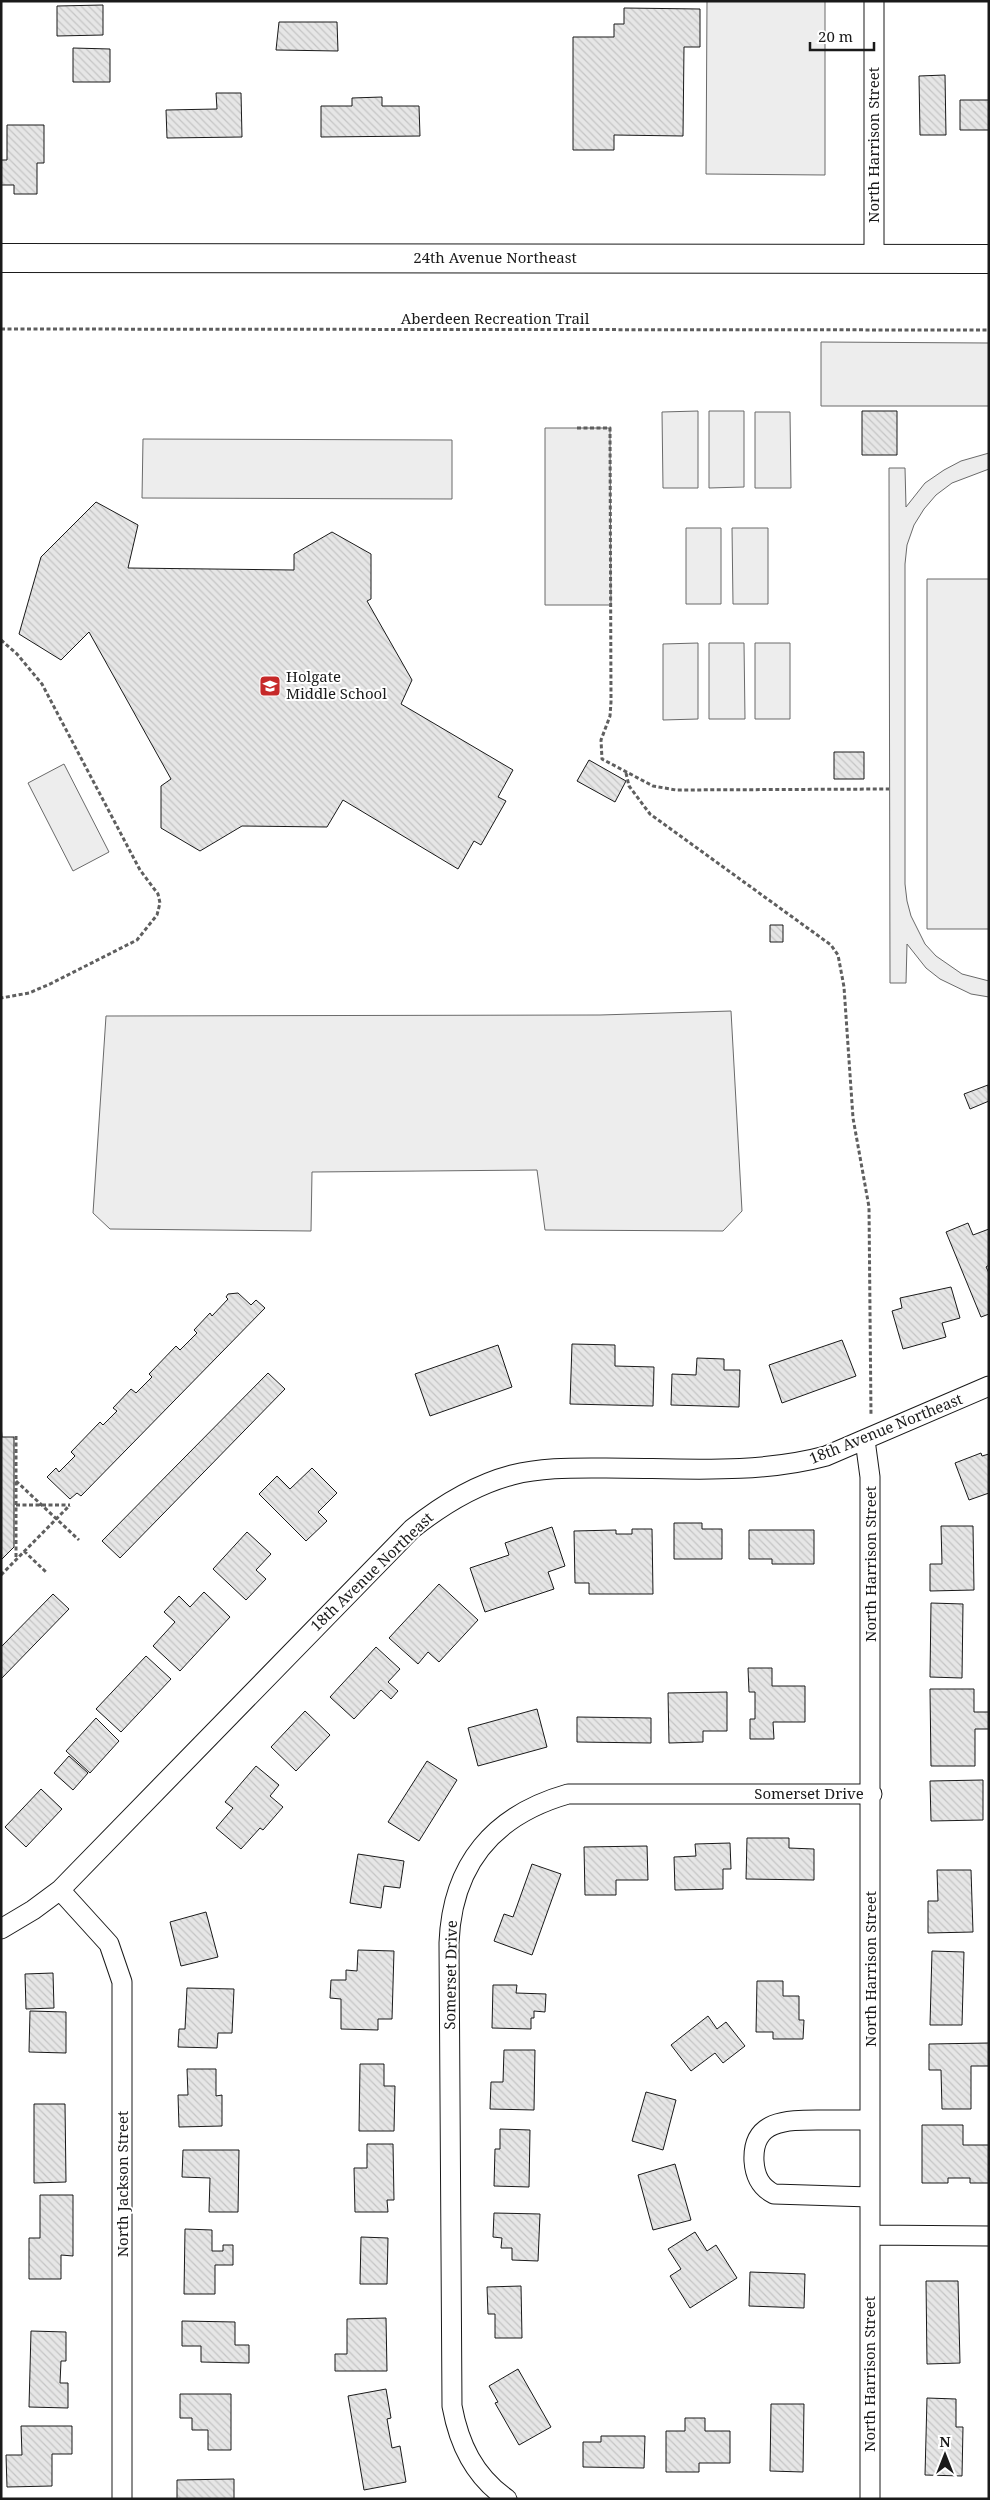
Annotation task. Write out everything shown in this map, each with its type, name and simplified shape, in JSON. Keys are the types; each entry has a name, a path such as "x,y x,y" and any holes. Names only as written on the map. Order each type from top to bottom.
{"main road":[{"name":"24th Avenue Northeast","path":"1,258 989,259"}],"street":[{"name":"North Harrison Street","path":"874,1 874,259"},
{"name":"18th Avenue Northeast","path":"1,1929 33,1910 60,1890 412,1529 458,1496 512,1476 546,1470 741,1468 802,1463 826,1456 866,1440 989,1386"},
{"name":"North Harrison Street","path":"866,1440 870,1476 872,1794 870,2499"},
{"name":"Somerset Drive","path":"507,2499 489,2485 476,2469 456,2429 452,2406 449,1943 450,1919 461,1882 471,1862 499,1827 519,1813 542,1802 568,1794 872,1794"},
{"name":"North Jackson Street","path":"60,1890 109,1944 122,1982 122,2499"},
{"path":"870,2120 788,2120 765,2129 754,2148 755,2175 766,2190 774,2194 870,2197"},
{"path":"870,2235 989,2236"}],"path":[{"name":"Aberdeen Recreation Trail","path":"1,329 989,330"},
{"path":"577,428 610,428 611,702 610,716 601,740 602,759 626,774 653,786 676,790 889,789"},
{"path":"1,640 17,654 42,684 140,870 158,894 160,903 157,915 137,940 29,993 1,998"},
{"path":"626,774 629,786 650,814 831,945 838,955 844,987 853,1118 858,1158 869,1207 872,1412 866,1440"},
{"path":"16,1436 16,1560"},
{"path":"16,1481 79,1540"},
{"path":"1,1575 70,1505 16,1505"},
{"path":"24,1551 46,1572"}],"shaded area":[{"path":"707,1 825,1 825,175 706,174"},
{"path":"821,342 989,343 989,406 821,406"},
{"path":"698,411 698,488 663,488 662,412"},
{"path":"709,411 744,411 744,487 709,488"},
{"path":"755,412 790,412 791,488 755,488"},
{"path":"545,428 610,428 611,605 545,605"},
{"path":"143,439 452,440 452,499 142,498"},
{"path":"989,453 989,469 952,483 936,495 914,525 907,545 905,564 905,884 911,916 925,944 936,956 962,974 989,981 989,997 971,994 940,979 926,968 907,944 906,983 890,983 889,468 905,468 906,507 925,483 944,470 961,461"},
{"path":"686,528 721,528 721,604 686,604"},
{"path":"732,528 768,528 768,604 733,604"},
{"path":"927,579 989,579 989,929 927,929"},
{"path":"698,643 698,719 663,720 663,644"},
{"path":"709,643 744,643 745,719 709,719"},
{"path":"755,643 790,643 790,719 755,719"},
{"path":"64,764 109,852 73,871 28,783"},
{"path":"731,1011 742,1211 723,1231 545,1230 537,1170 312,1172 311,1231 110,1229 93,1213 106,1016 600,1015"}],"building":[{"path":"103,5 103,35 57,36 57,6"},
{"path":"624,8 700,9 700,47 684,47 683,136 614,135 614,150 573,150 573,37 614,37 614,24 624,24"},
{"path":"279,22 337,22 338,51 276,50"},
{"path":"73,48 110,49 110,82 73,82"},
{"path":"945,75 946,135 920,135 919,76"},
{"path":"216,93 241,93 242,137 167,138 166,110 217,109"},
{"path":"382,97 382,106 419,106 420,136 321,137 321,106 352,106 352,98"},
{"path":"960,100 989,100 989,130 960,130"},
{"path":"7,125 44,125 44,163 37,163 37,194 14,194 14,185 1,185 1,160 7,160"},
{"path":"862,411 897,411 897,455 862,455"},
{"name":"Holgate Middle School","path":"96,502 138,525 128,568 294,570 294,554 332,532 371,554 371,599 367,601 412,680 401,704 513,770 498,797 506,801 481,845 474,841 458,869 343,800 327,827 242,826 200,851 161,828 161,786 171,779 89,632 61,660 19,634 41,557"},
{"path":"834,752 864,752 864,779 834,779"},
{"path":"589,760 626,781 615,802 577,781"},
{"path":"770,925 783,925 783,942 770,942"},
{"path":"988,1085 989,1101 970,1109 964,1094"},
{"path":"968,1223 973,1235 989,1229 989,1265 986,1267 989,1273 989,1314 981,1317 946,1232"},
{"path":"951,1287 960,1318 942,1323 946,1337 903,1349 892,1311 902,1308 900,1298"},
{"path":"238,1293 251,1305 256,1300 265,1308 81,1496 77,1493 70,1499 47,1477 56,1468 59,1472 75,1456 71,1452 100,1422 103,1425 117,1411 113,1408 131,1389 136,1393 152,1377 149,1374 176,1346 180,1350 197,1333 194,1330 210,1313 212,1316 228,1299 226,1297 228,1294"},
{"path":"842,1340 856,1376 782,1403 769,1365"},
{"path":"572,1344 615,1345 615,1366 654,1367 653,1406 570,1404"},
{"path":"498,1345 512,1387 430,1416 415,1374"},
{"path":"697,1358 724,1359 724,1370 740,1370 739,1407 671,1405 672,1374 696,1375"},
{"path":"268,1373 285,1389 120,1558 102,1541"},
{"path":"1,1425 2,1437 14,1437 14,1547 1,1560"},
{"path":"981,1453 982,1456 989,1454 989,1493 969,1500 955,1463"},
{"path":"312,1468 337,1493 318,1512 327,1521 306,1541 259,1494 277,1476 290,1489"},
{"path":"674,1523 702,1523 702,1529 722,1529 722,1559 674,1559"},
{"path":"941,1526 973,1526 974,1590 930,1591 930,1564 942,1564"},
{"path":"552,1527 565,1566 548,1572 554,1589 485,1612 470,1568 509,1555 505,1543"},
{"path":"632,1529 652,1529 653,1594 589,1594 589,1583 575,1583 574,1531 616,1530 616,1534 632,1534"},
{"path":"749,1530 814,1530 814,1564 772,1564 772,1559 749,1559"},
{"path":"247,1532 271,1554 256,1570 266,1579 246,1600 213,1569"},
{"path":"439,1584 478,1620 439,1662 428,1652 418,1664 389,1638"},
{"path":"204,1592 230,1617 180,1671 153,1646 175,1622 164,1612 179,1596 190,1607"},
{"path":"53,1594 69,1609 1,1679 1,1647"},
{"path":"931,1603 963,1604 962,1678 930,1677"},
{"path":"376,1647 400,1669 388,1682 398,1691 391,1699 381,1690 354,1719 330,1697"},
{"path":"146,1656 171,1679 121,1732 96,1709"},
{"path":"748,1668 772,1668 772,1686 805,1686 805,1722 773,1722 774,1739 750,1739 750,1719 755,1719 755,1692 749,1692"},
{"path":"930,1689 974,1689 974,1712 989,1712 989,1729 975,1729 975,1766 931,1766"},
{"path":"727,1692 727,1731 703,1731 703,1742 669,1743 668,1693"},
{"path":"537,1709 547,1747 478,1766 468,1728"},
{"path":"305,1711 330,1735 296,1771 271,1747"},
{"path":"577,1717 651,1718 651,1743 577,1742"},
{"path":"96,1718 119,1741 90,1773 66,1751"},
{"path":"69,1756 88,1773 73,1790 54,1773"},
{"path":"427,1761 457,1780 419,1841 388,1822"},
{"path":"256,1766 279,1785 270,1796 283,1807 263,1830 260,1828 241,1849 216,1828 233,1808 225,1802"},
{"path":"983,1780 983,1820 931,1821 930,1781"},
{"path":"41,1789 62,1809 26,1847 5,1827"},
{"path":"747,1838 789,1838 789,1848 814,1849 814,1880 746,1879"},
{"path":"730,1843 731,1869 723,1869 723,1889 675,1890 674,1857 696,1856 695,1844"},
{"path":"647,1846 648,1880 616,1880 616,1895 585,1895 584,1847"},
{"path":"358,1854 404,1861 400,1888 384,1886 381,1908 350,1903"},
{"path":"532,1864 561,1874 532,1955 494,1941 504,1914 513,1917"},
{"path":"937,1870 971,1870 973,1932 928,1933 928,1901 938,1901"},
{"path":"206,1912 218,1957 181,1966 170,1922"},
{"path":"358,1950 394,1951 392,2019 378,2019 378,2030 341,2029 341,1999 330,1998 331,1980 346,1980 346,1970 357,1971"},
{"path":"932,1951 964,1952 962,2025 930,2025"},
{"path":"53,1973 54,2008 26,2009 25,1974"},
{"path":"757,1981 783,1981 783,1996 799,1996 799,2020 804,2020 803,2039 773,2039 773,2032 756,2032"},
{"path":"493,1985 517,1985 516,1993 546,1994 545,2012 534,2011 534,2018 531,2018 531,2029 492,2028"},
{"path":"187,1988 234,1989 232,2033 218,2033 217,2048 178,2047 179,2029 185,2029"},
{"path":"30,2011 66,2012 66,2053 29,2052"},
{"path":"708,2016 717,2029 726,2022 745,2046 723,2063 715,2053 691,2071 671,2045"},
{"path":"989,2043 989,2066 971,2066 971,2109 942,2109 941,2070 929,2070 929,2044"},
{"path":"504,2050 535,2050 534,2110 490,2109 491,2082 503,2082"},
{"path":"360,2064 384,2064 384,2086 395,2086 394,2131 359,2131"},
{"path":"187,2069 216,2069 216,2096 222,2095 222,2126 179,2127 178,2095 188,2095"},
{"path":"646,2092 676,2100 663,2150 632,2141"},
{"path":"34,2104 65,2104 66,2182 34,2183"},
{"path":"922,2125 963,2125 963,2145 989,2145 989,2183 970,2183 970,2178 948,2178 948,2183 922,2183"},
{"path":"500,2129 530,2130 529,2187 494,2186 495,2149 500,2149"},
{"path":"367,2144 393,2144 394,2200 387,2200 388,2212 355,2212 354,2168 367,2168"},
{"path":"183,2150 239,2150 238,2212 209,2212 210,2178 182,2177"},
{"path":"675,2164 691,2220 653,2230 638,2175"},
{"path":"40,2195 73,2195 73,2256 61,2255 61,2279 29,2279 29,2238 40,2238"},
{"path":"494,2213 540,2214 538,2261 512,2260 512,2248 501,2248 502,2238 493,2237"},
{"path":"185,2229 212,2230 212,2251 223,2251 223,2245 233,2245 233,2265 215,2265 215,2294 184,2294"},
{"path":"695,2232 707,2251 716,2245 737,2278 690,2308 670,2276 681,2269 668,2249"},
{"path":"361,2237 388,2238 387,2284 360,2284"},
{"path":"750,2272 805,2274 804,2308 749,2306"},
{"path":"926,2281 958,2281 960,2363 927,2364"},
{"path":"521,2286 522,2338 495,2338 495,2314 488,2314 487,2287"},
{"path":"386,2318 387,2371 335,2371 335,2354 347,2354 347,2319"},
{"path":"182,2321 235,2322 235,2345 249,2345 249,2363 201,2362 201,2346 182,2346"},
{"path":"31,2331 66,2332 66,2361 61,2361 60,2383 68,2383 68,2408 29,2407"},
{"path":"518,2369 551,2427 519,2445 495,2403 498,2402 489,2386"},
{"path":"386,2389 391,2418 387,2419 392,2448 400,2446 406,2482 364,2490 348,2396"},
{"path":"180,2394 231,2394 231,2450 208,2450 208,2430 192,2430 192,2418 180,2418"},
{"path":"927,2398 956,2399 956,2427 963,2427 962,2476 925,2475"},
{"path":"771,2404 804,2404 803,2472 770,2471"},
{"path":"685,2418 705,2418 705,2431 730,2431 730,2463 699,2463 699,2472 666,2472 666,2431 685,2431"},
{"path":"21,2426 72,2426 72,2454 52,2454 52,2486 7,2487 6,2455 22,2455"},
{"path":"601,2436 645,2436 644,2468 583,2467 583,2442 601,2442"},
{"path":"234,2479 234,2499 177,2499 177,2480"}],"place":[{"name":"Holgate Middle School","path":"270,686"}]}
